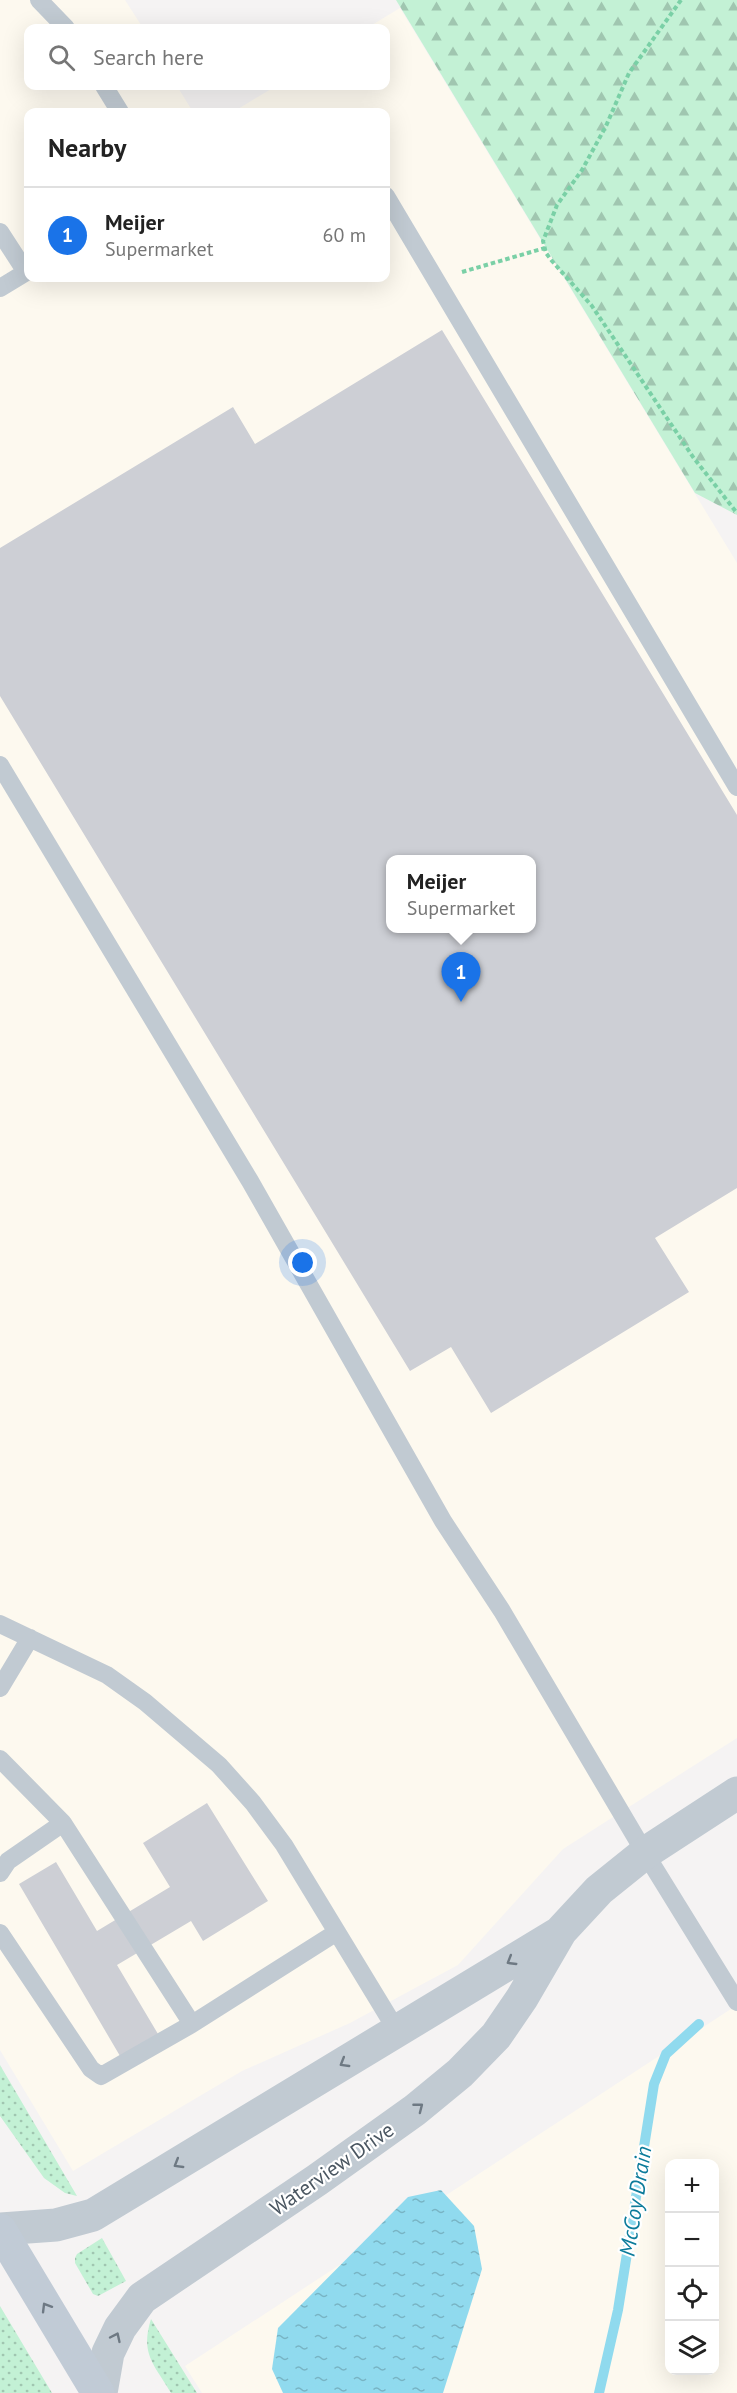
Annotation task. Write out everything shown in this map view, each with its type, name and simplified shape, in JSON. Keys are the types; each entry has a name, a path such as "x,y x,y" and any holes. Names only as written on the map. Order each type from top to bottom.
{"main road":[{"path":"0,2229 100,2393"}],"street":[{"name":"Waterview Drive","path":"100,2393 108,2353 120,2328 142,2298 317,2180 415,2110 460,2073 496,2036 522,1998 561,1931 599,1890 645,1853 737,1792"},
{"name":"Waterview Drive","path":"0,2229 56,2225 93,2215 561,1931"}],"lane":[{"path":"39,0 63,24"},
{"path":"106,90 118,108"},
{"path":"390,203 737,787"},
{"path":"0,232 24,268"},
{"path":"0,288 24,274"},
{"path":"0,765 250,1181 437,1511 502,1611 645,1853 737,2002"},
{"path":"0,1624 107,1676 145,1701 219,1765 254,1803 284,1845 397,2031"},
{"path":"0,1688 30,1638"},
{"path":"0,1759 63,1823 192,2024"},
{"path":"0,1873 8,1861 63,1823"},
{"path":"0,1933 91,2069 102,2076 192,2024 337,1932"}],"path":[{"path":"681,0 629,73 597,144 557,205 543,241 552,261 592,306 693,457 737,513"},
{"path":"437,282 448,276 545,248"}],"shaded area":[{"path":"0,0 125,0 140,24 24,24 24,90 179,90 191,108 24,108 24,282 390,282 390,108 240,108 269,90 390,90 390,24 374,24 400,8 737,563 737,1738 563,1849 458,1965 350,2023 242,2071 73,2171 0,2050"},
{"path":"737,2005 737,2393 202,2393 185,2366"}],"green space":[{"path":"396,0 737,0 737,515 695,493"},
{"path":"0,2065 77,2196 65,2193 44,2178 0,2116"},
{"path":"102,2238 126,2281 98,2296 93,2294 75,2263 75,2258 77,2254"},
{"path":"0,2306 52,2393 0,2393"},
{"path":"151,2319 197,2393 171,2393 159,2374 148,2350 147,2341"}],"water":[{"path":"441,2190 474,2226 482,2269 443,2393 283,2393 272,2369 278,2328 408,2197"}],"building":[{"path":"442,330 737,815 737,1188 655,1238 689,1292 491,1413 451,1347 410,1371 0,696 0,548 233,407 255,444"},
{"path":"207,1803 268,1901 203,1941 191,1921 117,1965 158,2034 120,2056 19,1884 56,1862 97,1931 170,1887 143,1843"}],"waterway":[{"name":"McCoy Drain","path":"599,2393 618,2310 654,2084 666,2054 699,2024"}],"place":[{"name":"Meijer","path":"461,1002"}]}
